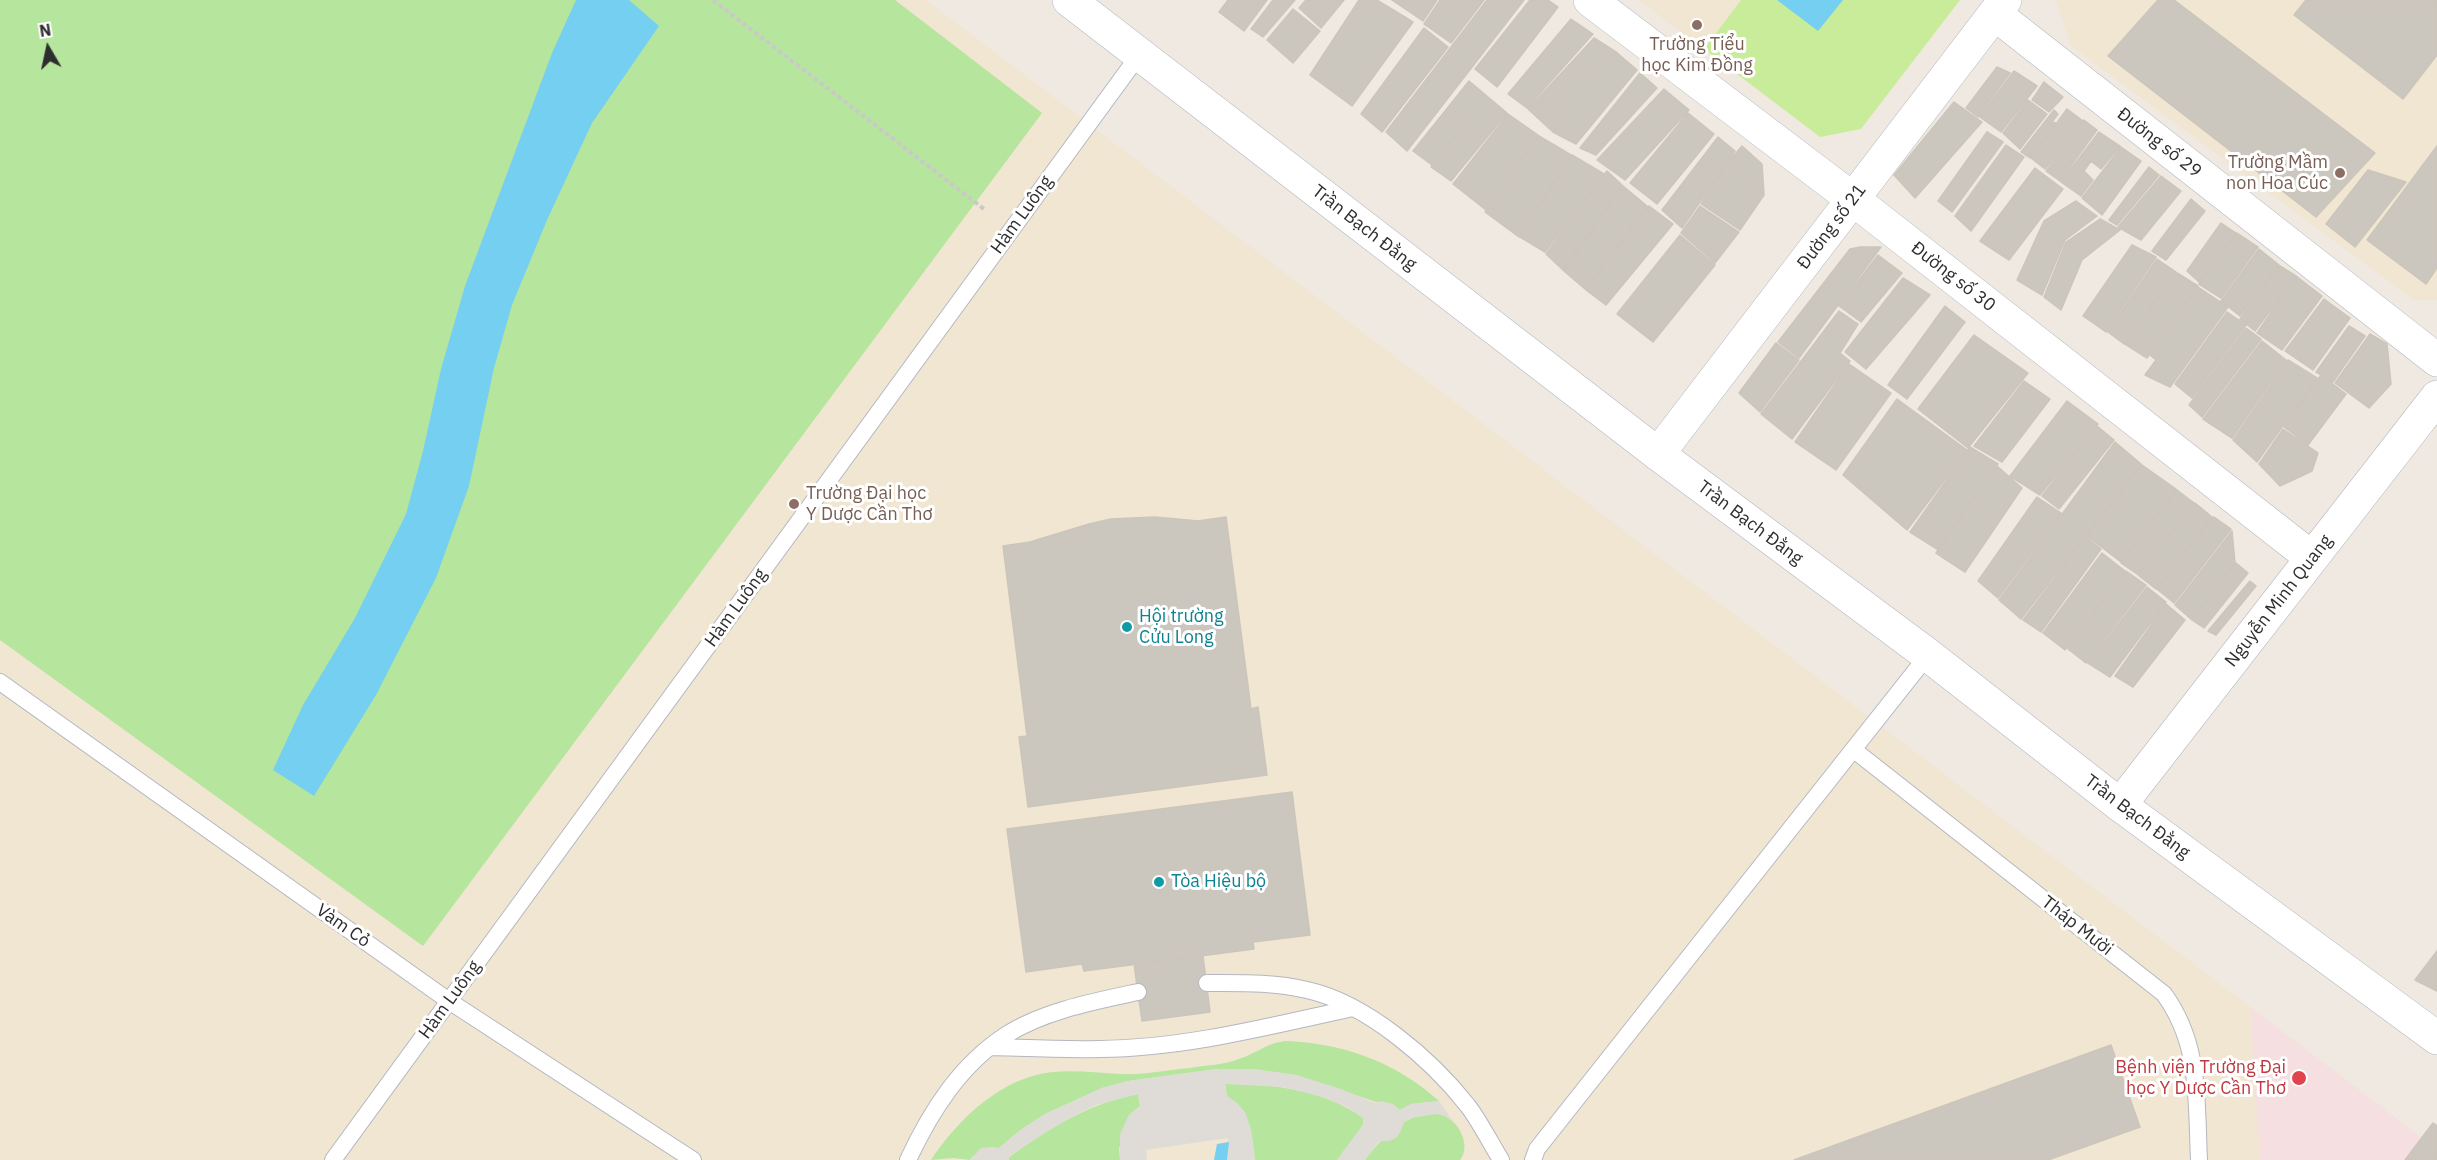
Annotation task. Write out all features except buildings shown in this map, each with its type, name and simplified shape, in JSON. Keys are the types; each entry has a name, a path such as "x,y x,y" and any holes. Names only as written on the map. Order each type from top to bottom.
{"street":[{"name":"Trần Bạch Đằng","path":"1069,0 1659,454 1928,655 2120,806 2437,1038"},
{"name":"Đường số 30","path":"1590,0 1854,200 2312,558"},
{"name":"Đường số 21","path":"1659,454 2000,7"},
{"name":"Đường số 29","path":"2000,7 2437,360"},
{"name":"Nguyễn Minh Quang","path":"2120,806 2437,397"}],"lane":[{"name":"Hàm Luông","path":"333,1160 1139,55"},
{"path":"1533,1160 1537,1149 1928,655"},
{"name":"Vàm Cỏ","path":"0,682 449,1001 693,1160"},
{"name":"Tháp Mười","path":"1854,750 2164,994 2179,1015 2189,1043 2194,1075 2199,1160"},
{"path":"1207,983 1261,982 1308,990 1353,1008 1393,1033 1430,1063 1468,1107 1501,1160"},
{"path":"908,1160 941,1099 969,1064 1007,1034 1049,1016 1091,1002 1138,992"},
{"path":"991,1047 1102,1050 1175,1043 1353,1008"}],"path":[{"path":"712,0 984,209"}],"shaded area":[{"name":"Trường Đại học Y Dược Cần Thơ","path":"0,0 926,0 2437,1149 2437,1160 0,1160"},
{"name":"Trường Tiểu học Kim Đồng","path":"1638,0 1741,0 1704,49"},
{"name":"Trường Mầm non Hoa Cúc","path":"2056,0 2437,0 2437,300 2414,300 2071,46"},
{"name":"Bệnh viện Trường Đại học Y Dược Cần Thơ","path":"2250,1007 2437,1149 2437,1160 2260,1160"},
{"path":"1217,1069 1253,1069 1296,1075 1341,1089 1375,1103 1381,1101 1393,1104 1400,1110 1411,1104 1439,1101 1454,1123 1445,1116 1436,1114 1411,1118 1404,1122 1396,1138 1379,1141 1365,1160 1337,1160 1363,1125 1363,1118 1347,1107 1326,1098 1283,1087 1225,1084 1227,1096 1245,1112 1251,1129 1255,1160 1227,1160 1228,1138 1146,1150 1147,1160 1120,1160 1120,1134 1129,1115 1140,1106 1138,1094 1096,1105 1079,1113 1008,1157 1009,1160 970,1160 981,1148 999,1148 1045,1114 1102,1088 1128,1081"}],"green space":[{"path":"0,0 895,0 1042,113 423,946 0,640"},
{"path":"1741,0 1960,0 1861,129 1820,137 1704,49"},
{"path":"1285,1041 1327,1046 1368,1057 1405,1075 1439,1101 1411,1104 1400,1110 1296,1075 1253,1069 1217,1069 1128,1081 1102,1088 1045,1114 999,1148 972,1157 970,1160 953,1158 931,1160 968,1115 999,1091 1016,1082 1062,1071 1138,1074 1215,1065 1246,1057 1272,1044"},
{"path":"1225,1084 1279,1087 1314,1094 1348,1108 1363,1118 1363,1125 1337,1160 1255,1160 1253,1141 1245,1116 1235,1102 1227,1096"},
{"path":"1138,1094 1140,1106 1129,1115 1119,1149 1120,1160 1009,1160 1008,1158 1023,1147 1070,1118 1120,1098"},
{"path":"1423,1114 1443,1115 1454,1122 1464,1141 1465,1148 1460,1160 1365,1160 1390,1132 1406,1121"}],"water":[{"path":"576,0 629,0 659,26 592,123 547,220 512,305 494,368 469,486 436,578 376,695 314,796 273,770 303,705 355,618 406,514 441,369 465,286 552,53"},
{"path":"1777,0 1843,0 1818,31"},
{"path":"1229,1142 1227,1160 1214,1160 1217,1144"}],"place":[{"name":"Trường Tiểu học Kim Đồng","path":"1697,25"},
{"name":"Trường Mầm non Hoa Cúc","path":"2340,173"},
{"name":"Trường Đại học Y Dược Cần Thơ","path":"794,504"},
{"name":"Hội trường Cửu Long","path":"1127,627"},
{"name":"Tòa Hiệu bộ","path":"1159,882"},
{"name":"Bệnh viện Trường Đại học Y Dược Cần Thơ","path":"2299,1078"}]}
